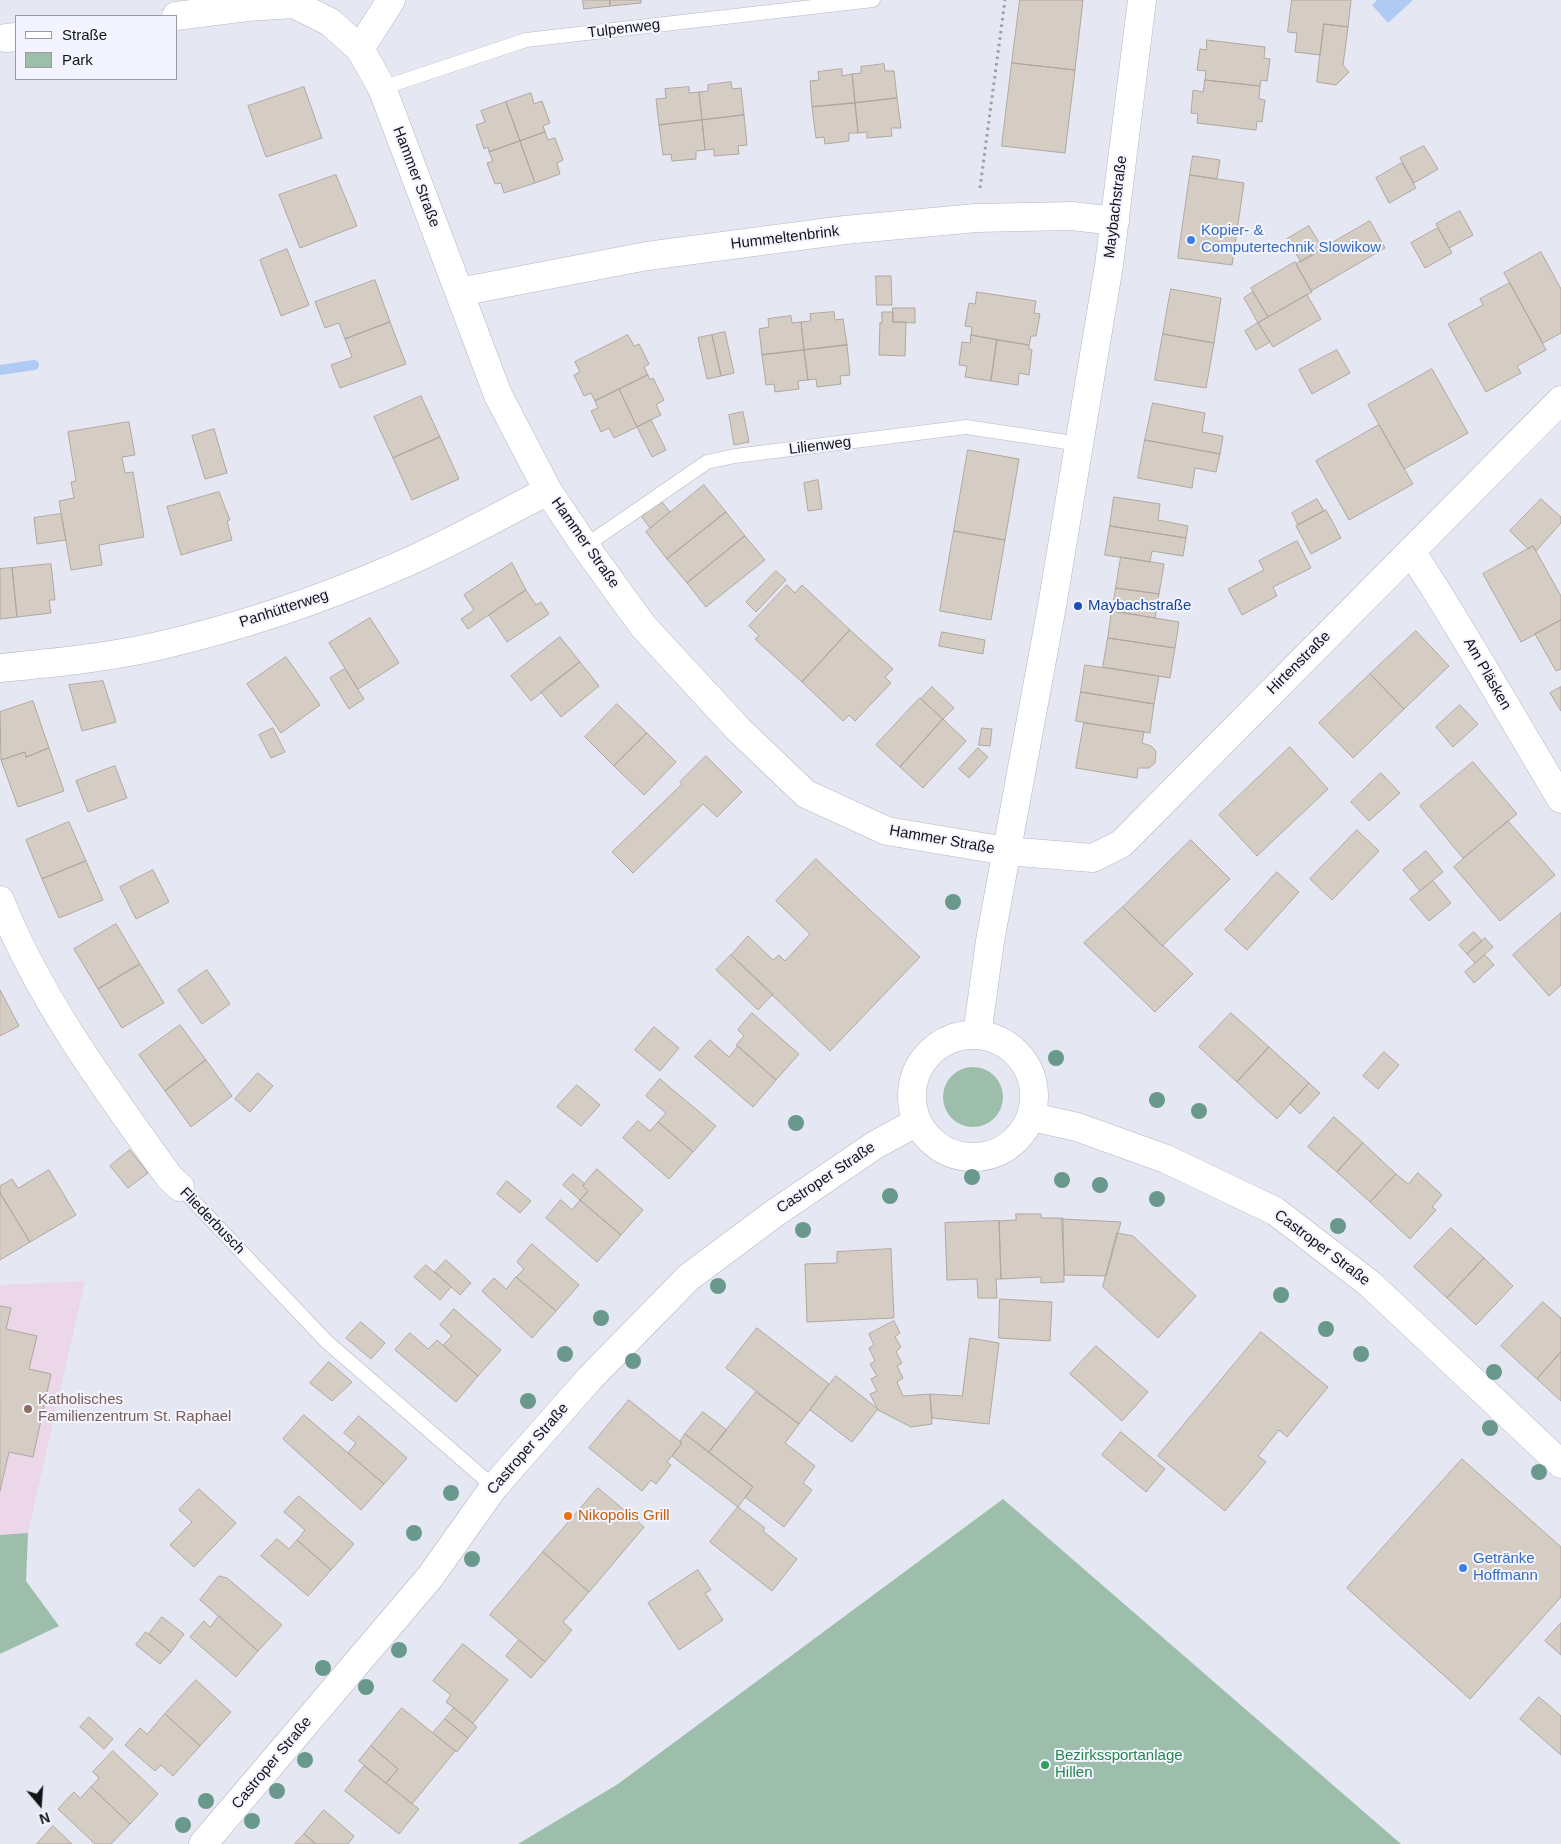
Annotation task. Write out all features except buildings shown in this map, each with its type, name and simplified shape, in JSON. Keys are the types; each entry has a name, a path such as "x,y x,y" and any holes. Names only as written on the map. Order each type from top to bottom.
{"street":[{"path":"360,49 392,0"},
{"name":"Maybachstraße","path":"977,1035 990,941 1080,444 1115,221 1142,0"},
{"name":"Hammer Straße","path":"178,16 247,7 294,4 330,22 360,49 382,88 498,395 548,491 643,626 739,730 806,794 887,831 1006,851"},
{"name":"Hummeltenbrink","path":"459,292 647,256 845,230 976,218 1072,216 1115,221"},
{"name":"Hirtenstraße","path":"1006,851 1093,858 1121,844 1561,400"},
{"name":"Panhütterweg","path":"0,668 66,662 153,647 228,627 320,598 397,567 548,491"},
{"name":"Am Pläsken","path":"1411,550 1458,624 1500,699 1561,799"},
{"name":"Fliederbusch","path":"0,900 13,932 100,1082 170,1178 180,1187"},
{"path":"977,1035 996,1038 1012,1048 1025,1062 1033,1080 1035,1098 1032,1117 1023,1133 1010,1146 994,1154 976,1158 958,1156 941,1149 927,1137 917,1122 912,1104 912,1086 918,1069 942,1043 959,1036 977,1035"},
{"name":"Castroper Straße","path":"1032,1117 1077,1128 1166,1159 1275,1211 1370,1284 1561,1464"},
{"name":"Castroper Straße","path":"204,1844 430,1577 494,1487 590,1378 689,1277 775,1213 867,1150 917,1122"}],"lane":[{"name":"Tulpenweg","path":"382,88 526,40 873,0"},
{"name":"Lilienweg","path":"585,546 707,462 735,456 966,427 1080,444"},
{"name":"Fliederbusch","path":"180,1187 327,1342 494,1487"}],"path":[{"path":"976,218 1004,0"}],"shaded area":[{"name":"Katholisches Familienzentrum St. Raphael","path":"85,1281 28,1533 0,1535 0,1285"}],"green space":[{"path":"967,1067 979,1067 990,1072 998,1080 1003,1091 1001,1109 990,1122 979,1127 967,1127 956,1122 948,1114 943,1103 943,1091 948,1080 956,1072"},
{"path":"1003,1499 1401,1844 518,1844 618,1784"},
{"path":"28,1533 26,1581 59,1626 0,1654 0,1535"}],"water":[{"path":"1377,0 1413,0 1388,23 1372,5"}],"waterway":[{"path":"0,370 34,365"}],"place":[{"name":"Kopier- & Computertechnik Slowikow","path":"1191,240"},
{"name":"Maybachstraße","path":"1078,606"},
{"name":"Katholisches Familienzentrum St. Raphael","path":"28,1409"},
{"name":"Nikopolis Grill","path":"568,1516"},
{"name":"Getränke Hoffmann","path":"1463,1568"},
{"name":"Bezirkssportanlage Hillen","path":"1045,1765"}]}
